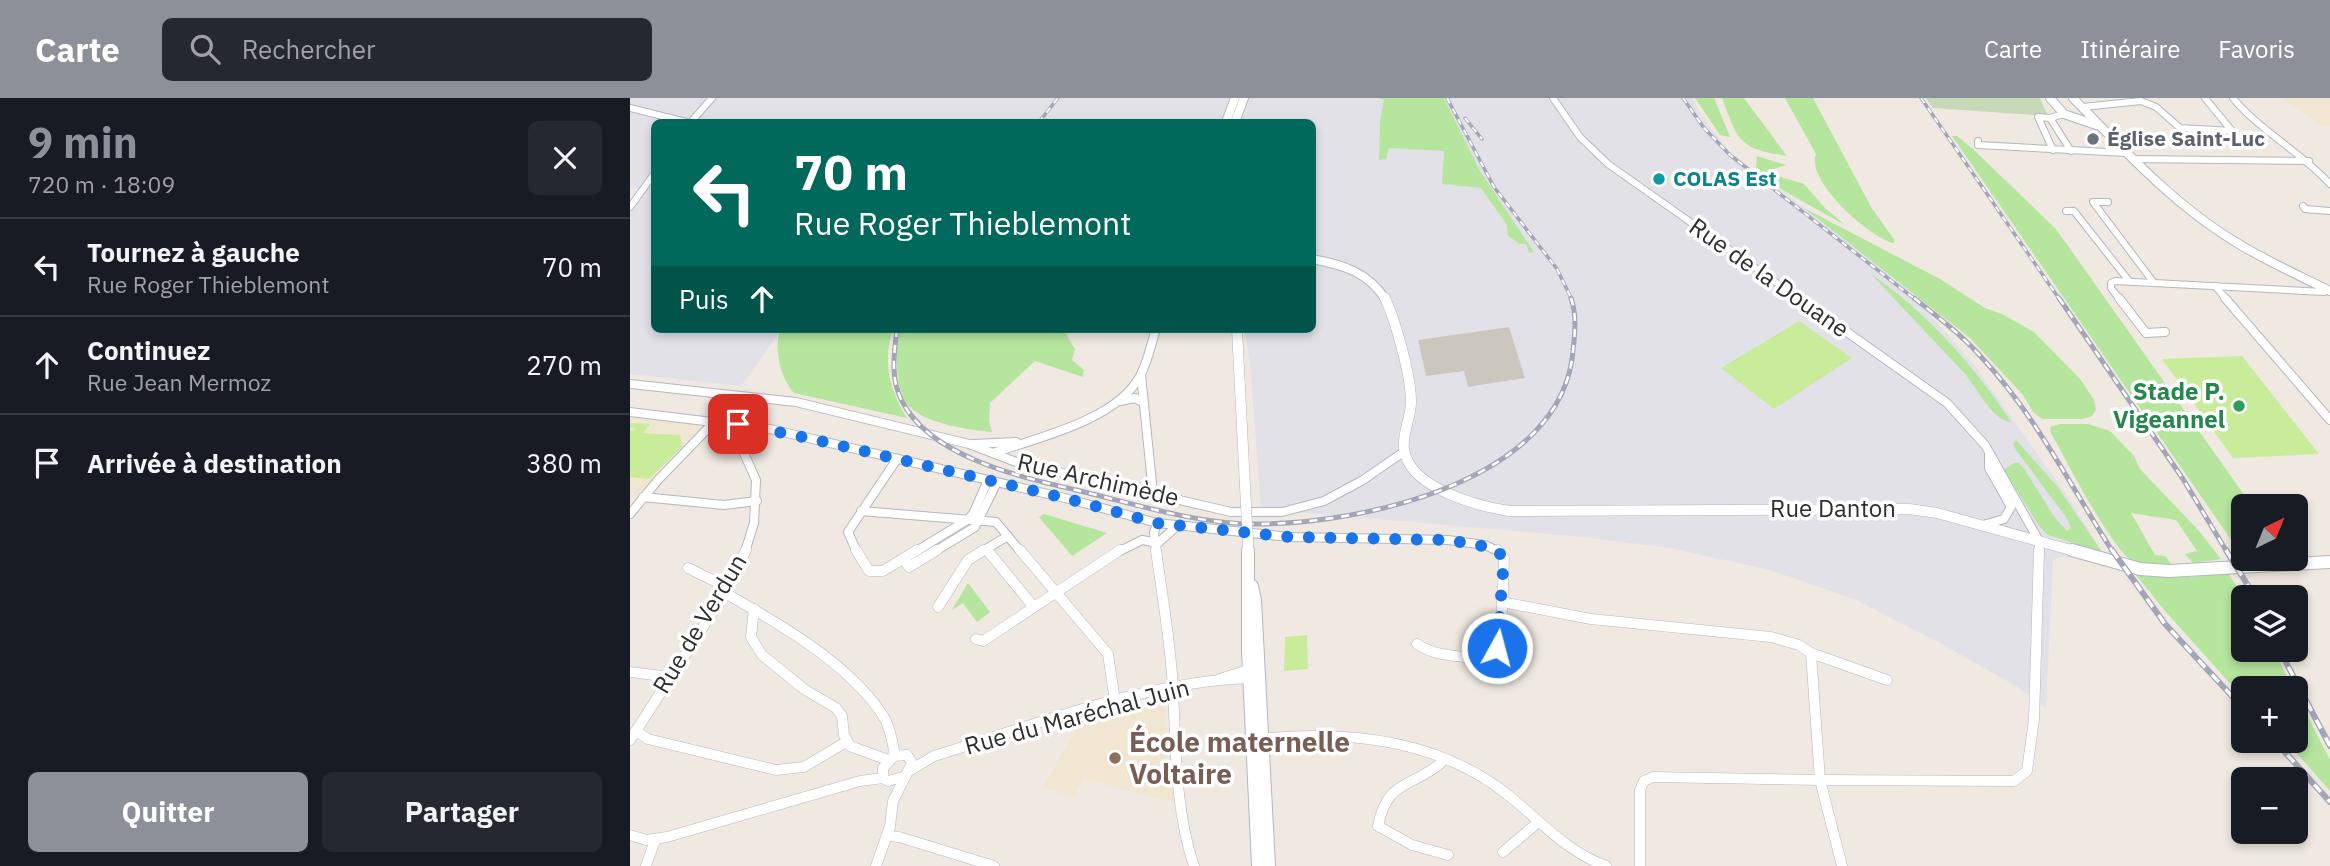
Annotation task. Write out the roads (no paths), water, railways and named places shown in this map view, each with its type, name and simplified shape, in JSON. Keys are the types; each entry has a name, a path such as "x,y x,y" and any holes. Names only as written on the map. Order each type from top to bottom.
{"street":[{"path":"691,119 712,98"},
{"path":"1227,119 1235,98"},
{"path":"1236,119 1244,98"},
{"name":"Rue de la Douane","path":"1553,98 1580,137 1608,164 1947,403 1967,423 1989,454 2039,541"},
{"path":"2050,98 2064,114 2091,119"},
{"path":"2073,98 2129,156 2210,225 2329,291"},
{"path":"2083,107 2133,99 2156,107 2180,128 2232,131 2204,98"},
{"path":"2233,98 2249,118 2309,161 2330,184"},
{"path":"630,108 676,119"},
{"path":"2053,150 2038,117 2050,118 2064,114"},
{"path":"2050,118 2071,151"},
{"path":"1978,141 1978,145 2129,156 2309,161"},
{"path":"630,207 651,178"},
{"path":"2108,202 2093,202 2154,282"},
{"path":"2303,206 2305,209 2330,211"},
{"path":"2066,211 2074,211 2129,281"},
{"path":"1316,260 1344,265 1358,272 1378,286 1388,299 1395,318 1411,401 1405,451"},
{"path":"2165,332 2146,333 2111,288 2115,281 2329,291"},
{"path":"2214,286 2330,420"},
{"path":"993,453 1089,419 1117,402 1142,375 1155,333"},
{"path":"1237,333 1250,574 1247,602 1257,739 1258,866"},
{"path":"1142,375 1153,493"},
{"path":"630,384 779,399 969,444 1022,442"},
{"path":"1117,402 1135,398 1144,403"},
{"path":"630,412 738,424 992,481 1157,523 1290,537 1448,540 1485,545 1500,551 1504,558 1502,602 1497,648 1493,656 1484,659 1430,653 1417,644"},
{"path":"630,514 715,422"},
{"name":"Rue de Verdun","path":"633,735 726,590 745,552 754,523 756,480 735,433 738,424"},
{"path":"1022,442 1013,455 1023,464"},
{"name":"Rue Archimède","path":"969,444 1023,464 1231,512 1270,514 1302,510 1361,483 1405,451"},
{"name":"Rue Danton","path":"1405,451 1416,470 1433,484 1469,503 1493,509 1909,509 1937,513 2140,569 2169,571 2330,562"},
{"name":"Rue de la Douane","path":"1980,525 2004,519 2011,507 1989,468 1989,454"},
{"path":"897,459 848,532 849,539 869,571 883,570 967,520 992,481"},
{"path":"903,559 909,567 975,527 992,481"},
{"path":"643,497 724,505 757,501"},
{"path":"861,511 996,522 1108,654 1115,701"},
{"path":"1157,523 1154,533 1173,688 1174,744 1188,846 1194,866"},
{"path":"976,639 982,641 1128,545 1142,540 1157,542 1167,537 1177,526"},
{"path":"938,607 968,559 1007,536"},
{"path":"1640,866 1640,790 1644,781 1653,777 2003,781 2022,777 2029,765 2034,719 2039,541"},
{"path":"986,549 1033,606"},
{"path":"688,568 796,633 873,702 889,729 889,760 885,779 893,801"},
{"path":"1502,602 1591,619 1771,637 1800,645 1811,653 1887,680"},
{"path":"633,735 776,770 804,767 846,742 842,716 836,708 804,689 762,655 751,637 754,609"},
{"path":"1811,653 1819,780 1842,866"},
{"path":"630,672 670,677"},
{"name":"Rue du Maréchal Juin","path":"846,742 850,746 889,760 904,754 910,757 934,756 1115,701 1254,673"},
{"path":"1257,739 1347,735 1403,746 1444,760 1485,778 1572,852 1606,866"},
{"path":"1257,739 1269,866"},
{"name":"Rue du Maréchal Juin","path":"860,781 906,774 934,756"},
{"path":"876,866 887,836 893,801 906,774 910,757"},
{"path":"630,835 655,840 860,781 889,760"},
{"path":"1444,760 1434,772 1409,782 1385,800 1378,826 1412,845 1448,855"},
{"path":"1503,852 1536,824"},
{"path":"887,836 994,866"},
{"path":"646,866 655,840"}],"railway":[{"path":"1041,119 1058,98"},
{"path":"1447,98 1494,187 1557,269 1572,300"},
{"path":"1683,98 1704,128 1730,155 1916,300"},
{"path":"1921,98 2060,300"},
{"path":"1465,118 1482,139"},
{"path":"897,333 894,375 902,401 915,420 933,437 979,462 1030,478 1188,517 1234,523 1301,522 1401,504 1451,486 1496,463 1534,433 1561,396 1573,351 1575,318 1571,298"},
{"path":"1914,298 1967,342 2002,381 2052,452 2113,552"},
{"path":"2059,298 2183,479 2227,552"},
{"path":"2112,550 2165,624 2231,695"},
{"path":"2226,550 2248,585"},
{"path":"2286,662 2330,746"},
{"path":"2286,753 2330,802"}],"place":[{"name":"Église Saint-Luc","path":"2093,139"},
{"name":"COLAS Est","path":"1659,179"},
{"name":"Stade P. Vigeannel","path":"2239,406"},
{"name":"École maternelle Voltaire","path":"1115,758"}]}
